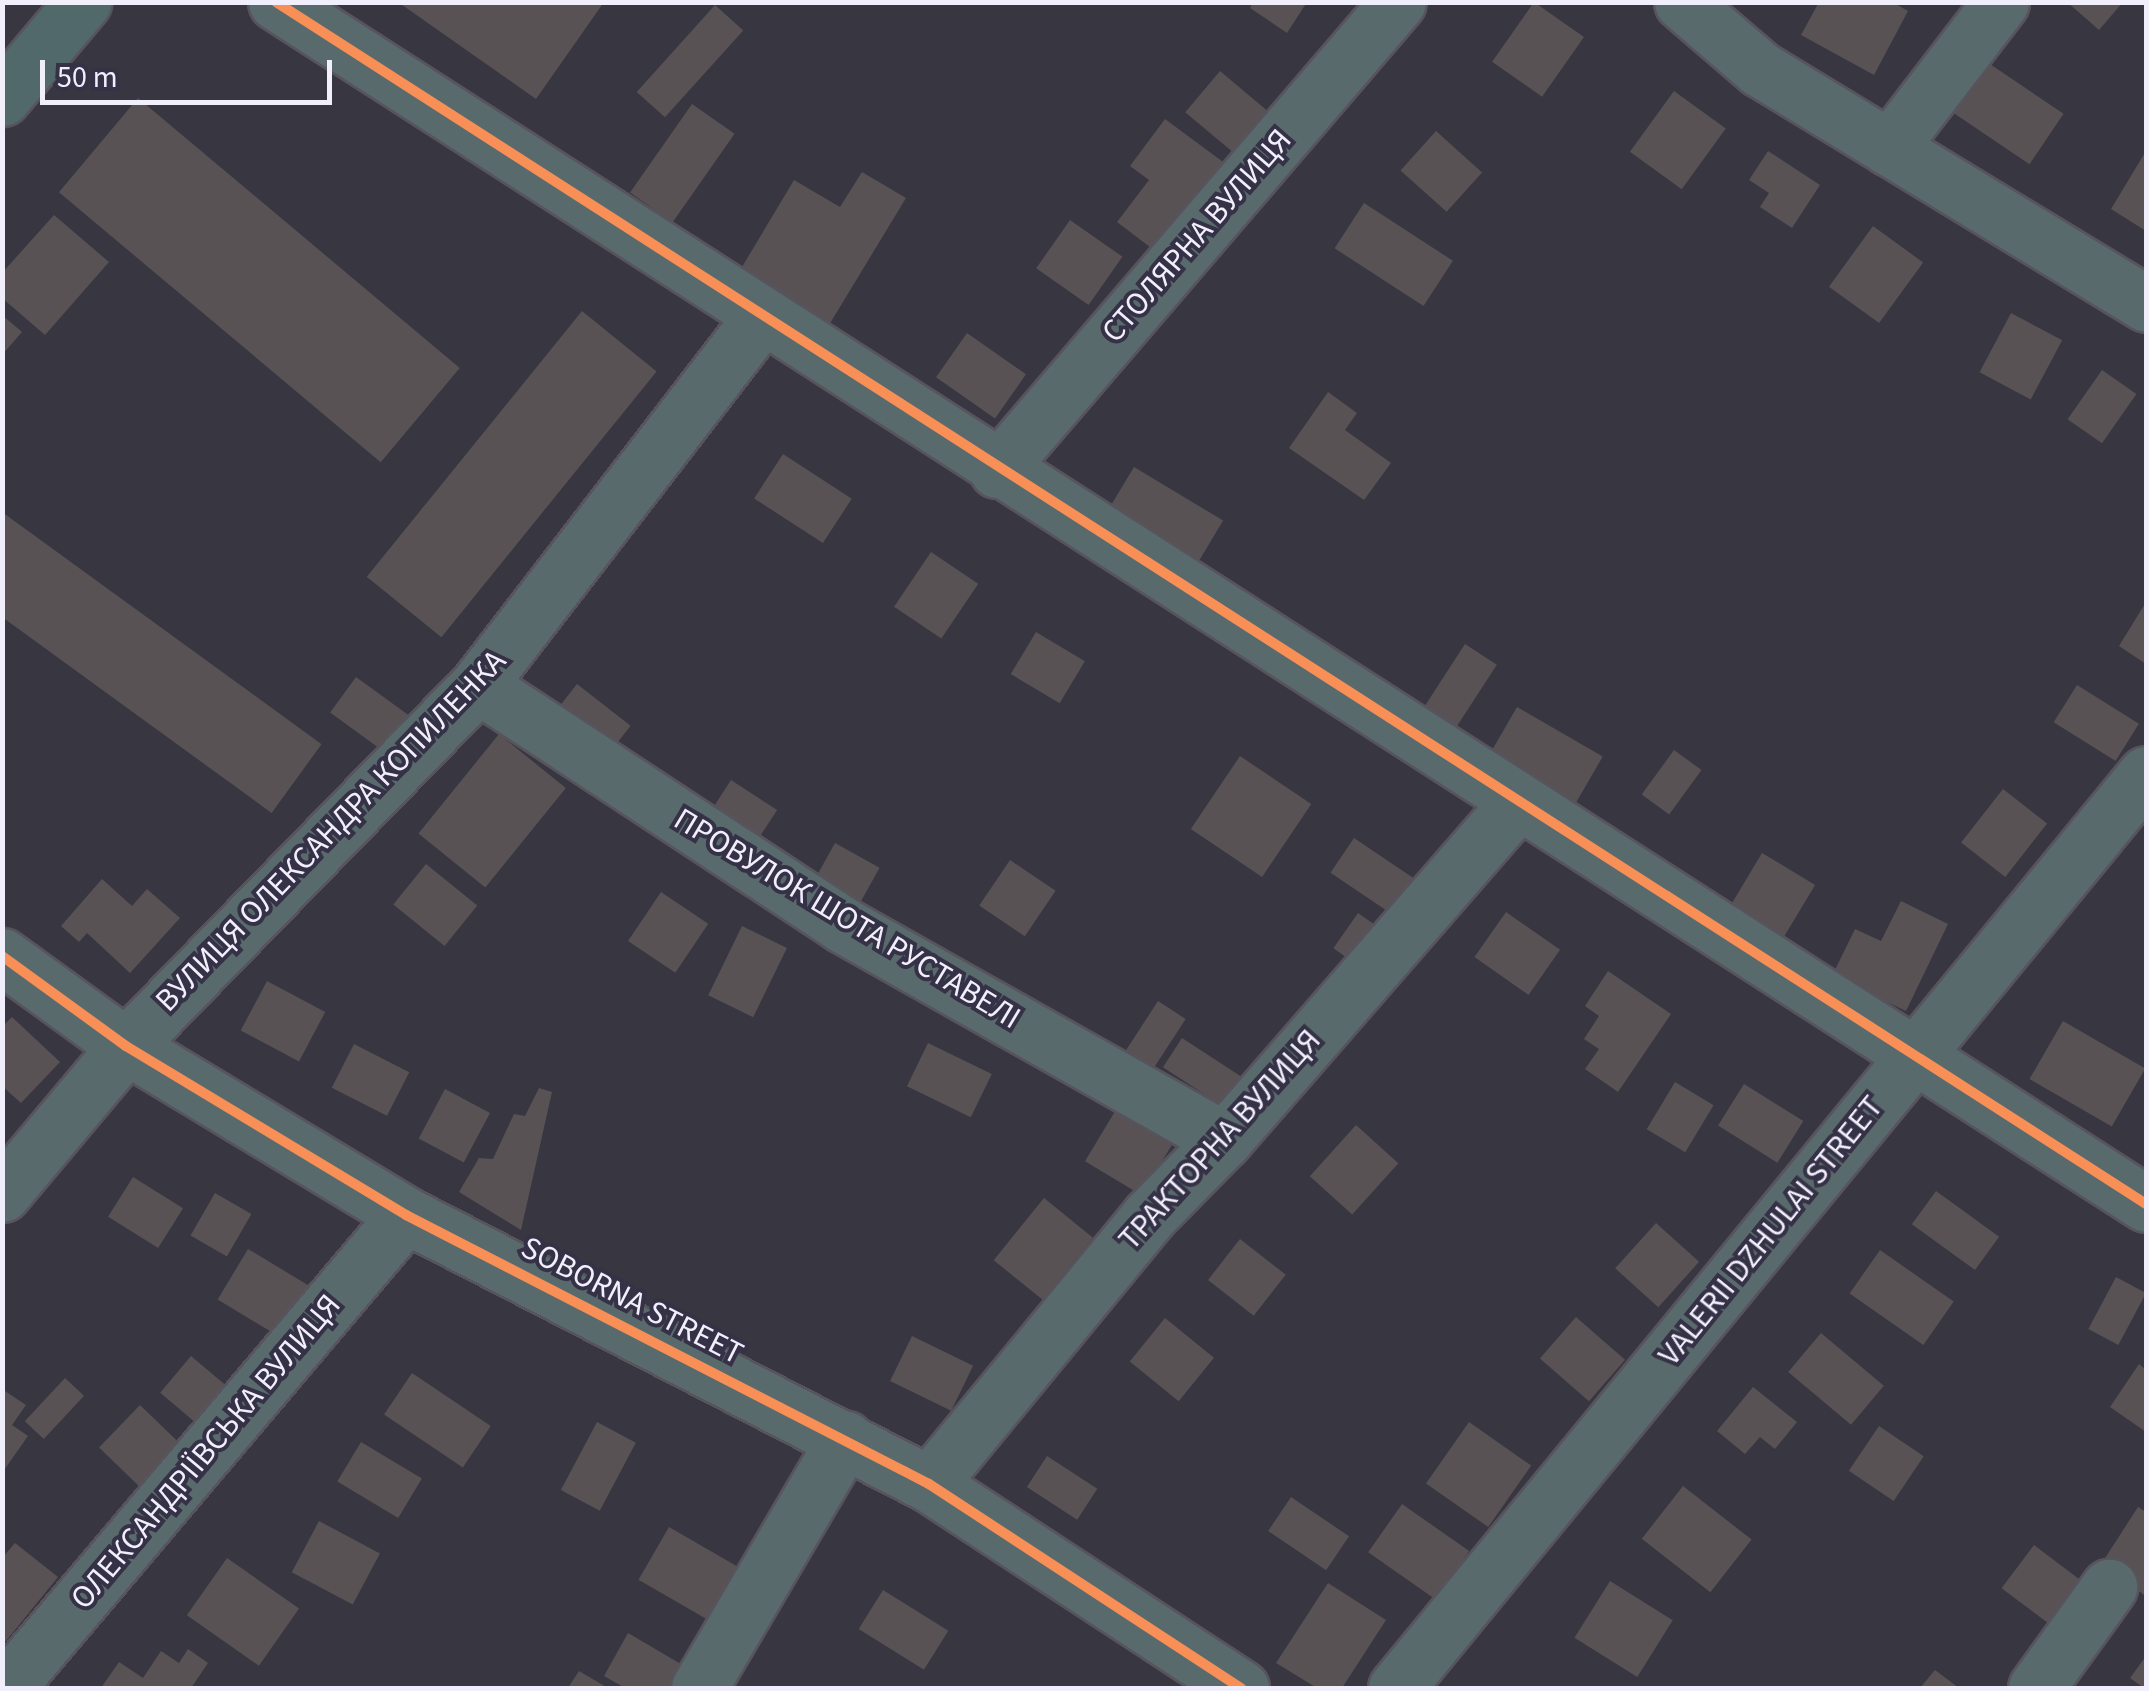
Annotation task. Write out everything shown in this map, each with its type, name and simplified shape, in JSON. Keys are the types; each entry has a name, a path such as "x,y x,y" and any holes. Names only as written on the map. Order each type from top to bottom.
{"main road":[{"path":"2,98 84,2"}],"street":[{"path":"276,2 997,470 2146,1204"},
{"name":"СТОЛЯРНА ВУЛИЦЯ","path":"997,470 1398,2"},
{"path":"1682,2 1760,69 2146,304"},
{"path":"1889,148 2001,2"},
{"name":"ВУЛИЦЯ ОЛЕКСАНДРА КОПИЛЕНКА","path":"2,1194 126,1046 478,685 761,318"},
{"name":"ПРОВУЛОК ШОТА РУСТАВЕЛІ","path":"478,685 843,925 1224,1140"},
{"name":"VALERII DZHULAI STREET","path":"1396,1688 2146,774"},
{"name":"ТРАКТОРНА ВУЛИЦЯ","path":"929,1484 1124,1245 1224,1140 1517,803"},
{"name":"SOBORNA STREET","path":"2,956 126,1046 406,1215 929,1484 1241,1688"},
{"name":"ОЛЕКСАНДРІЇВСЬКА ВУЛИЦЯ","path":"14,1679 406,1215"},
{"path":"699,1688 845,1439"},
{"path":"2036,1688 2109,1587"}],"building":[{"path":"398,2 604,2 536,99"},
{"path":"1253,2 1307,2 1287,33 1250,8"},
{"path":"1534,2 1584,37 1542,97 1492,62"},
{"path":"1819,2 1892,2 1908,11 1874,75 1801,35"},
{"path":"2067,2 2123,2 2099,30"},
{"path":"715,5 743,30 665,117 637,92"},
{"path":"1984,60 2064,114 2029,164 1950,111"},
{"path":"1220,71 1279,120 1244,162 1185,112"},
{"path":"1674,91 1726,129 1682,189 1630,152"},
{"path":"138,98 460,368 381,462 59,192"},
{"path":"692,104 735,134 673,222 630,192"},
{"path":"1165,119 1238,173 1171,263 1117,222 1149,180 1130,166"},
{"path":"1436,131 1482,172 1447,212 1401,170"},
{"path":"1768,151 1820,185 1792,228 1760,207 1769,193 1749,180"},
{"path":"2146,151 2146,231 2111,209"},
{"path":"862,172 906,198 829,325 739,272 794,180 840,207"},
{"path":"1364,203 1453,261 1423,306 1335,248"},
{"path":"54,215 109,262 45,335 2,298 2,273"},
{"path":"1070,220 1122,257 1089,305 1036,268"},
{"path":"1873,226 1923,262 1879,323 1829,287"},
{"path":"582,311 657,371 441,637 367,577"},
{"path":"2011,313 2062,340 2031,399 1980,372"},
{"path":"2,315 22,332 2,355"},
{"path":"967,333 1026,374 995,419 936,377"},
{"path":"2102,370 2136,394 2102,443 2068,419"},
{"path":"1328,392 1357,413 1345,430 1391,463 1364,500 1289,448"},
{"path":"783,454 852,499 823,543 754,498"},
{"path":"1134,467 1223,521 1193,571 1104,518"},
{"path":"2,512 322,744 272,813 2,617"},
{"path":"931,552 978,584 941,639 894,607"},
{"path":"2146,602 2146,664 2119,646"},
{"path":"1036,632 1085,661 1060,703 1011,674"},
{"path":"1465,644 1497,665 1448,739 1417,719"},
{"path":"356,677 419,723 393,758 330,713"},
{"path":"577,684 631,726 601,764 547,722"},
{"path":"2077,685 2139,724 2116,761 2054,722"},
{"path":"1517,707 1603,756 1574,806 1488,756"},
{"path":"499,734 566,788 485,888 418,833"},
{"path":"1674,750 1702,770 1669,814 1642,794"},
{"path":"1240,756 1311,804 1262,877 1191,829"},
{"path":"731,780 777,810 752,849 705,819"},
{"path":"2003,789 2047,823 2005,877 1961,843"},
{"path":"1354,838 1414,878 1390,913 1331,873"},
{"path":"835,843 880,868 859,905 814,881"},
{"path":"1762,853 1815,885 1783,938 1730,906"},
{"path":"1010,860 1056,891 1025,936 979,906"},
{"path":"426,864 477,906 445,946 393,904"},
{"path":"102,879 132,906 147,889 180,918 130,973 87,933 79,942 61,926"},
{"path":"661,892 708,924 675,973 628,941"},
{"path":"1901,901 1948,924 1906,1011 1832,976 1855,929 1881,941"},
{"path":"1506,912 1560,950 1529,995 1474,957"},
{"path":"1358,913 1392,937 1368,972 1333,948"},
{"path":"742,926 787,948 753,1017 708,995"},
{"path":"1608,971 1671,1014 1618,1092 1585,1069 1599,1049 1584,1039 1599,1016 1585,1006"},
{"path":"267,981 325,1012 299,1061 241,1030"},
{"path":"1158,1001 1186,1019 1153,1069 1125,1051"},
{"path":"12,1017 60,1062 21,1103 2,1086 2,1027"},
{"path":"2063,1021 2145,1068 2112,1127 2030,1079"},
{"path":"1182,1038 1242,1077 1222,1106 1163,1067"},
{"path":"928,1043 992,1074 971,1117 907,1086"},
{"path":"354,1044 409,1072 387,1116 332,1088"},
{"path":"1675,1082 1714,1105 1685,1152 1647,1129"},
{"path":"1744,1084 1803,1121 1777,1163 1718,1126"},
{"path":"539,1088 552,1092 521,1230 459,1192 479,1158 493,1159 514,1114 525,1116"},
{"path":"445,1089 490,1113 464,1162 419,1138"},
{"path":"1120,1103 1177,1137 1142,1195 1085,1161"},
{"path":"1356,1125 1398,1163 1352,1214 1310,1176"},
{"path":"133,1177 183,1208 158,1248 108,1217"},
{"path":"1936,1191 1999,1237 1975,1270 1912,1224"},
{"path":"215,1193 251,1214 227,1256 190,1235"},
{"path":"1044,1198 1093,1238 1043,1300 994,1260"},
{"path":"1656,1223 1699,1262 1658,1307 1615,1268"},
{"path":"1240,1239 1286,1275 1254,1316 1208,1280"},
{"path":"248,1249 316,1290 285,1340 218,1300"},
{"path":"1880,1250 1954,1302 1923,1345 1850,1293"},
{"path":"2116,1277 2146,1293 2118,1345 2088,1329"},
{"path":"1576,1317 1625,1360 1589,1401 1540,1359"},
{"path":"1165,1318 1214,1358 1179,1401 1130,1362"},
{"path":"1821,1333 1884,1386 1851,1425 1788,1372"},
{"path":"912,1336 973,1366 951,1411 890,1381"},
{"path":"191,1356 235,1393 204,1429 160,1393"},
{"path":"2139,1364 2146,1370 2146,1432 2110,1407"},
{"path":"412,1373 491,1426 463,1468 384,1414"},
{"path":"65,1378 84,1396 44,1439 25,1421"},
{"path":"1753,1387 1797,1422 1775,1449 1760,1437 1745,1454 1717,1431"},
{"path":"2,1389 26,1405 12,1425 28,1436 2,1473"},
{"path":"140,1405 182,1446 141,1488 99,1447"},
{"path":"597,1422 636,1443 600,1511 561,1490"},
{"path":"1469,1422 1531,1466 1488,1527 1426,1483"},
{"path":"1879,1426 1924,1456 1894,1501 1849,1471"},
{"path":"361,1442 422,1479 398,1518 337,1481"},
{"path":"1047,1456 1097,1489 1077,1520 1027,1487"},
{"path":"1683,1486 1752,1540 1710,1592 1642,1539"},
{"path":"1291,1497 1349,1536 1326,1570 1268,1531"},
{"path":"1402,1504 1469,1551 1435,1599 1368,1552"},
{"path":"2138,1507 2146,1512 2146,1596 2100,1566"},
{"path":"319,1521 380,1553 353,1605 292,1572"},
{"path":"669,1527 743,1570 713,1623 638,1580"},
{"path":"15,1543 58,1577 2,1646 2,1558"},
{"path":"2034,1545 2084,1583 2052,1626 2002,1588"},
{"path":"227,1558 299,1608 259,1666 187,1615"},
{"path":"1610,1581 1673,1620 1637,1677 1574,1638"},
{"path":"1328,1583 1386,1620 1342,1688 1317,1688 1276,1663"},
{"path":"883,1590 948,1631 924,1670 859,1629"},
{"path":"628,1633 686,1667 673,1688 625,1688 604,1676"},
{"path":"188,1649 208,1663 191,1688 101,1688 119,1662 143,1678 161,1651 179,1663"},
{"path":"2146,1656 2146,1688 2144,1688 2130,1678"},
{"path":"1935,1670 1959,1688 1920,1688"},
{"path":"579,1671 608,1688 568,1688"}],"cycle path":[{"path":"276,2 2146,1204"},
{"path":"2,956 126,1046 406,1215 929,1484 1241,1688"}]}
